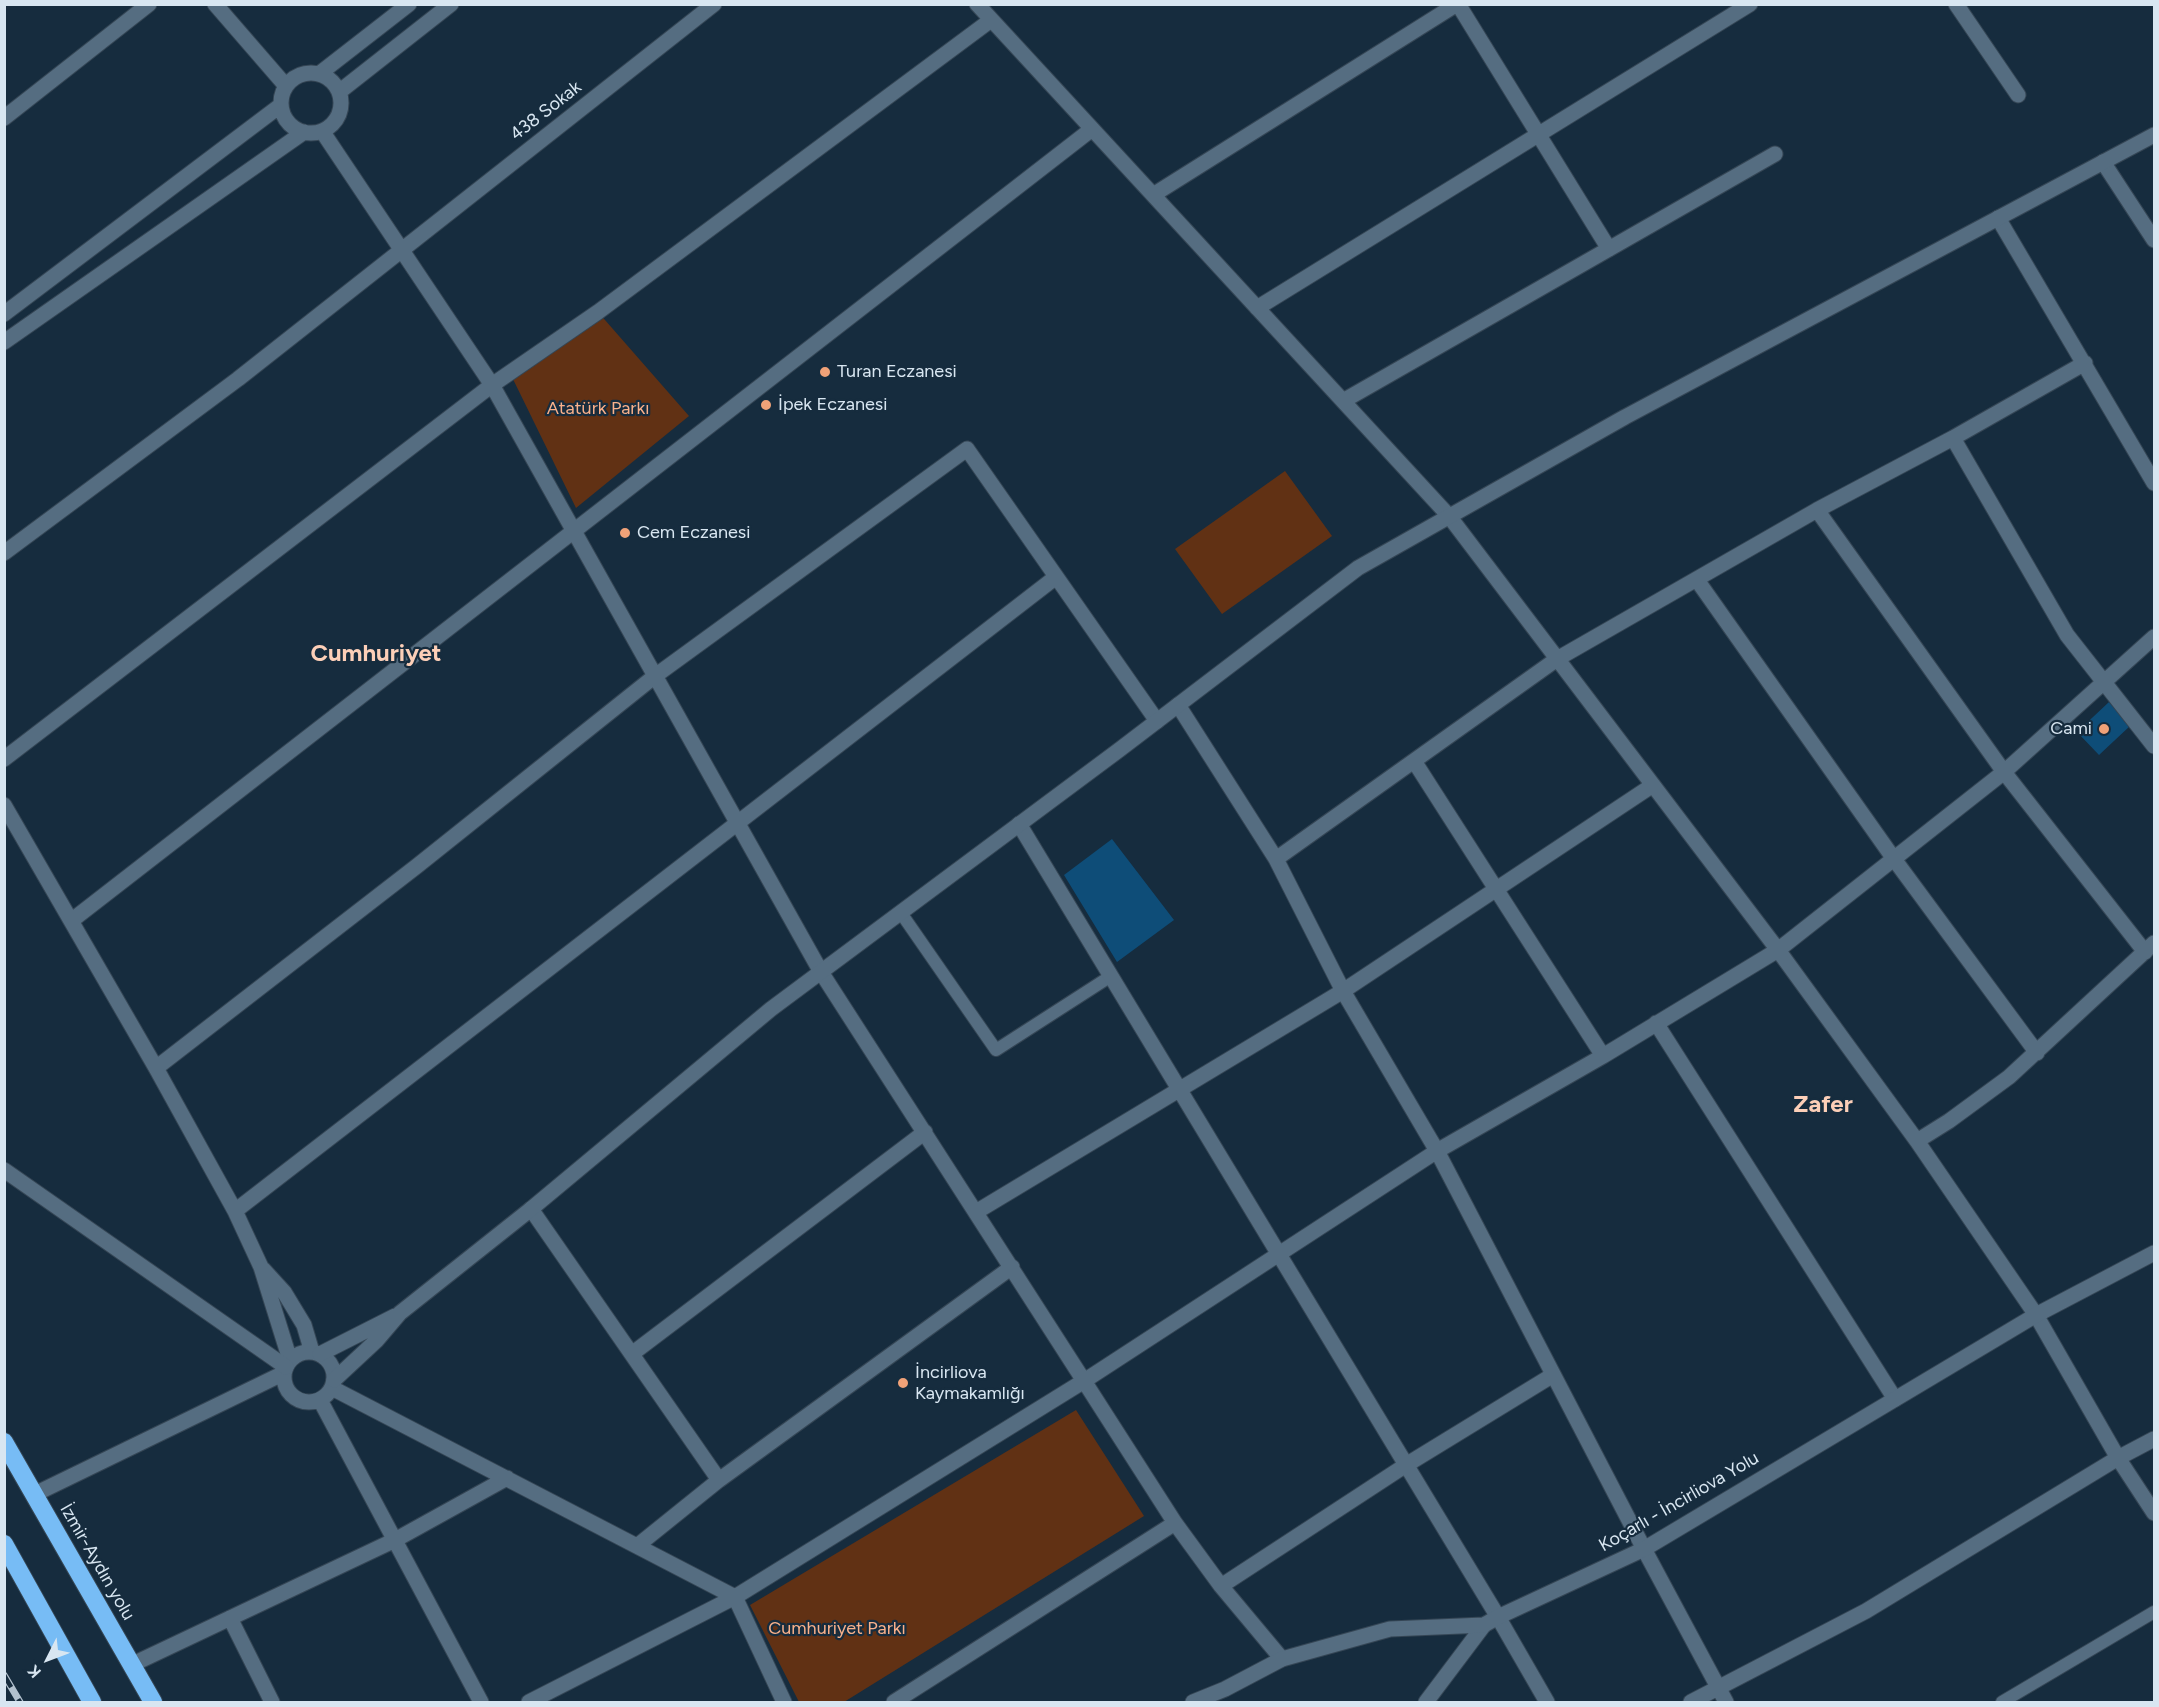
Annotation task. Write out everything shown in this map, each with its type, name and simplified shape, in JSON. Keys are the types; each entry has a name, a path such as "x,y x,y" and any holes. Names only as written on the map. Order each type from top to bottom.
{"highway":[{"name":"İzmir-Aydın yolu","path":"4,1442 153,1702"},
{"path":"4,1544 92,1702"}],"street":[{"path":"4,118 149,4"},
{"path":"215,4 286,86"},
{"path":"319,74 410,4"},
{"path":"339,92 451,4"},
{"name":"438 Sokak","path":"4,553 238,379 714,4"},
{"path":"977,4 1449,516 1778,950 1917,1141 2036,1314 2118,1458 2154,1513"},
{"path":"1153,195 1458,4 1609,249"},
{"path":"1257,308 1750,4"},
{"path":"1956,4 2018,95"},
{"path":"4,759 492,385 598,312 992,20"},
{"path":"4,342 304,132 322,131 336,119 341,102 339,92 328,78 319,74 301,75 286,86 282,95 283,114 288,122 304,132"},
{"path":"4,314 281,105"},
{"path":"71,921 1092,129"},
{"path":"322,131 492,385 821,972 1176,1523 1221,1586 1282,1659"},
{"path":"4,805 156,1068 235,1211 261,1267 286,1367 284,1382 288,1390 302,1401 320,1400 400,1313 531,1209 771,1009 1157,721 1358,567 1625,417 2154,135"},
{"path":"1343,401 1775,154"},
{"path":"2103,162 2154,240"},
{"path":"1998,218 2154,483"},
{"path":"1276,859 1557,658 1817,510 1953,438 2085,363"},
{"path":"1953,438 2067,635 2154,746"},
{"path":"156,1068 417,866 655,676 967,449 1157,721"},
{"path":"1817,510 2004,772 2150,947 2037,1053 1980,1099 1917,1141"},
{"path":"235,1211 1056,577"},
{"path":"1697,580 1894,859 2037,1053"},
{"path":"529,1702 735,1597 1084,1380 1437,1151 1603,1056 1778,950 2004,772 2154,637"},
{"path":"1178,705 1276,859 1343,991 1437,1151 1726,1702"},
{"path":"1414,761 1603,1056"},
{"path":"976,1212 1343,991 1653,785"},
{"path":"1020,824 1547,1702"},
{"path":"1656,1023 1895,1399"},
{"path":"633,1353 925,1132"},
{"path":"4,1170 286,1367"},
{"path":"531,1209 719,1480"},
{"name":"Koçarlı - İncirliova Yolu","path":"1193,1702 1225,1689 1282,1659 1390,1629 1484,1625 1644,1549 2036,1314 2154,1253"},
{"path":"261,1267 284,1292 304,1325 316,1353 331,1365 333,1384"},
{"path":"637,1546 719,1480 1012,1267"},
{"path":"35,1494 286,1367 304,1352 316,1353 400,1313"},
{"path":"1221,1586 1406,1465 1553,1375"},
{"path":"333,1384 507,1479 735,1597 784,1702"},
{"path":"320,1400 481,1702"},
{"path":"1691,1702 1866,1611 2154,1438"},
{"path":"132,1665 395,1540 507,1479"},
{"path":"894,1702 1176,1523"},
{"path":"230,1618 272,1702"},
{"path":"1426,1702 1484,1625"}],"lane":[{"path":"900,913 996,1050 1111,976"},
{"path":"2002,1702 2154,1612"}],"green space":[{"name":"Atatürk Parkı","path":"598,312 689,416 576,508 510,373"},
{"path":"1285,471 1332,536 1222,614 1175,549"},
{"name":"Cumhuriyet Parkı","path":"1076,1410 1144,1516 844,1702 799,1702 750,1605"}],"building":[{"name":"Cami","path":"2109,702 2130,726 2099,755 2077,732"},
{"path":"1112,839 1174,920 1117,962 1064,875"}],"railway":[{"path":"4,1675 20,1702"}],"place":[{"name":"Turan Eczanesi","path":"825,372"},
{"name":"İpek Eczanesi","path":"766,405"},
{"name":"Cem Eczanesi","path":"625,533"},
{"name":"Cami","path":"2104,729"},
{"name":"İncirliova Kaymakamlığı","path":"903,1383"}],"district":[{"name":"Cumhuriyet","path":"376,654"},
{"name":"Zafer","path":"1823,1105"}]}
